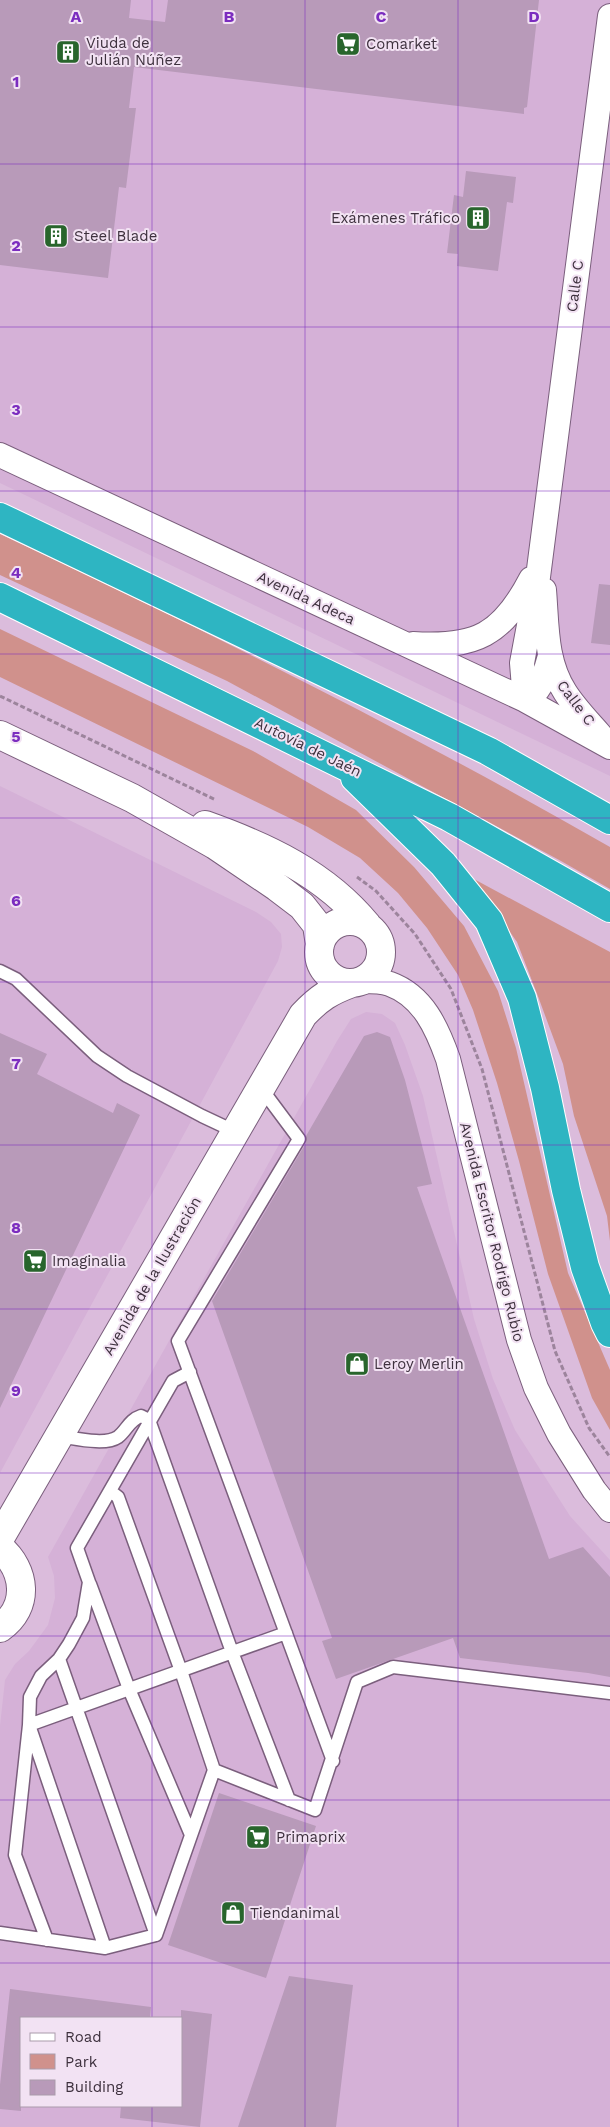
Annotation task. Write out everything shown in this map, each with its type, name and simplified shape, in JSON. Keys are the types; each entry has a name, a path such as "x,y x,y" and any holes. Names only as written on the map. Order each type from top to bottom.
{"highway":[{"path":"0,517 488,751 610,813"},
{"name":"Autovía de Jaén","path":"0,597 450,817 610,908"},
{"path":"488,751 610,820"},
{"path":"337,761 443,864 488,921 522,998 545,1088 566,1190 585,1266 610,1333"}],"street":[{"name":"Calle C","path":"550,656 535,695 525,700 522,662 540,557 610,16"},
{"name":"Avenida Adeca","path":"0,455 525,700 610,746"},
{"name":"Calle C","path":"402,643 440,646 460,644 485,634 503,621 517,606 540,557"},
{"name":"Calle C","path":"540,557 550,656 555,674 565,693 610,746"},
{"path":"0,735 132,798 214,845 277,886 302,906 317,925 320,950 326,972 341,982 357,982 375,970 381,956 380,941 374,931 351,905 312,874 270,851 132,798"},
{"path":"320,950 325,933 333,926 341,922 357,921 367,925"},
{"name":"Avenida de la Ilustración","path":"303,1015 320,950"},
{"name":"Avenida de la Ilustración","path":"0,1538 303,1015 319,998 333,990 357,982"},
{"name":"Avenida Escritor Rodrigo Rubio","path":"357,982 388,983 402,990 424,1009 439,1033 448,1059 519,1340 536,1388 559,1434 594,1490 610,1510"},
{"path":"0,1548 11,1557 20,1575 22,1594 15,1614 0,1628"}],"lane":[{"path":"0,971 16,979 97,1056 127,1076 236,1132"},
{"path":"261,1088 299,1139 178,1341 333,1761"},
{"path":"190,1372 172,1381 77,1548 129,1689 191,1835"},
{"path":"58,1436 108,1442 119,1436 132,1419 141,1416 149,1420 232,1652 289,1800"},
{"path":"110,1491 118,1497 181,1671 214,1770 156,1935"},
{"path":"46,1940 15,1855 29,1725 30,1697 40,1676 59,1659 83,1618 89,1582"},
{"path":"29,1725 286,1633"},
{"path":"59,1659 156,1935"},
{"path":"214,1770 315,1810 333,1761 357,1682 393,1667 610,1693"},
{"path":"29,1725 105,1948"},
{"path":"0,1934 105,1948 156,1935"}],"path":[{"path":"0,696 221,803"},
{"path":"354,874 376,891 415,934 450,989 482,1069 555,1351 589,1428 610,1458"}],"shaded area":[{"path":"0,0 610,0 610,776 0,483"},
{"path":"0,786 256,912 271,922 281,934 282,947 278,961 0,1473"},
{"path":"366,1012 382,1014 395,1023 423,1096 474,1319 493,1379 515,1430 570,1516 610,1560 610,2127 0,2127 0,1726 5,1680 15,1664 29,1651 48,1625 55,1598 54,1576 48,1557 351,1019"}],"green space":[{"path":"0,534 155,608 385,723 610,847 610,889 227,681 0,575"},
{"path":"0,629 253,751 356,810 414,867 464,926 498,991 516,1048 568,1273 610,1370 610,1430 592,1398 548,1274 497,1083 473,1010 458,975 427,928 398,893 360,858 308,827 0,677"},
{"path":"472,878 610,952 610,1241 607,1216 574,1116 563,1064 539,999 517,942"}],"building":[{"path":"0,0 131,0 129,18 165,22 168,0 539,0 527,107 524,108 524,114 134,67 129,108 136,108 126,188 119,187 108,278 0,265"},
{"name":"Exámenes Tráfico","path":"466,171 516,177 513,203 507,202 498,271 457,266 458,254 447,253 454,195 463,197"},
{"path":"599,584 610,585 610,645 591,643"},
{"name":"Leroy Merlin","path":"377,1032 390,1037 405,1080 432,1184 417,1187 549,1559 583,1547 610,1577 610,1677 460,1658 453,1638 336,1679 322,1641 332,1638 212,1301 306,1143 306,1136 364,1036"},
{"name":"Imaginalia","path":"0,1033 47,1054 37,1074 113,1113 117,1103 140,1115 0,1408"},
{"name":"Tiendanimal","path":"219,1793 316,1826 266,1978 168,1945"},
{"path":"289,1976 353,1985 336,2127 238,2127"},
{"path":"10,1989 151,2007 150,2017 20,2017 21,2111 0,2109 0,2085"},
{"path":"181,2010 212,2014 200,2127 120,2118 121,2107 182,2107"}],"place":[{"name":"Comarket","path":"348,44"},
{"name":"Viuda de Julián Núñez","path":"68,52"},
{"name":"Exámenes Tráfico","path":"478,218"},
{"name":"Steel Blade","path":"56,236"},
{"name":"Imaginalia","path":"35,1261"},
{"name":"Leroy Merlin","path":"357,1364"},
{"name":"Primaprix","path":"258,1837"},
{"name":"Tiendanimal","path":"233,1913"}]}
